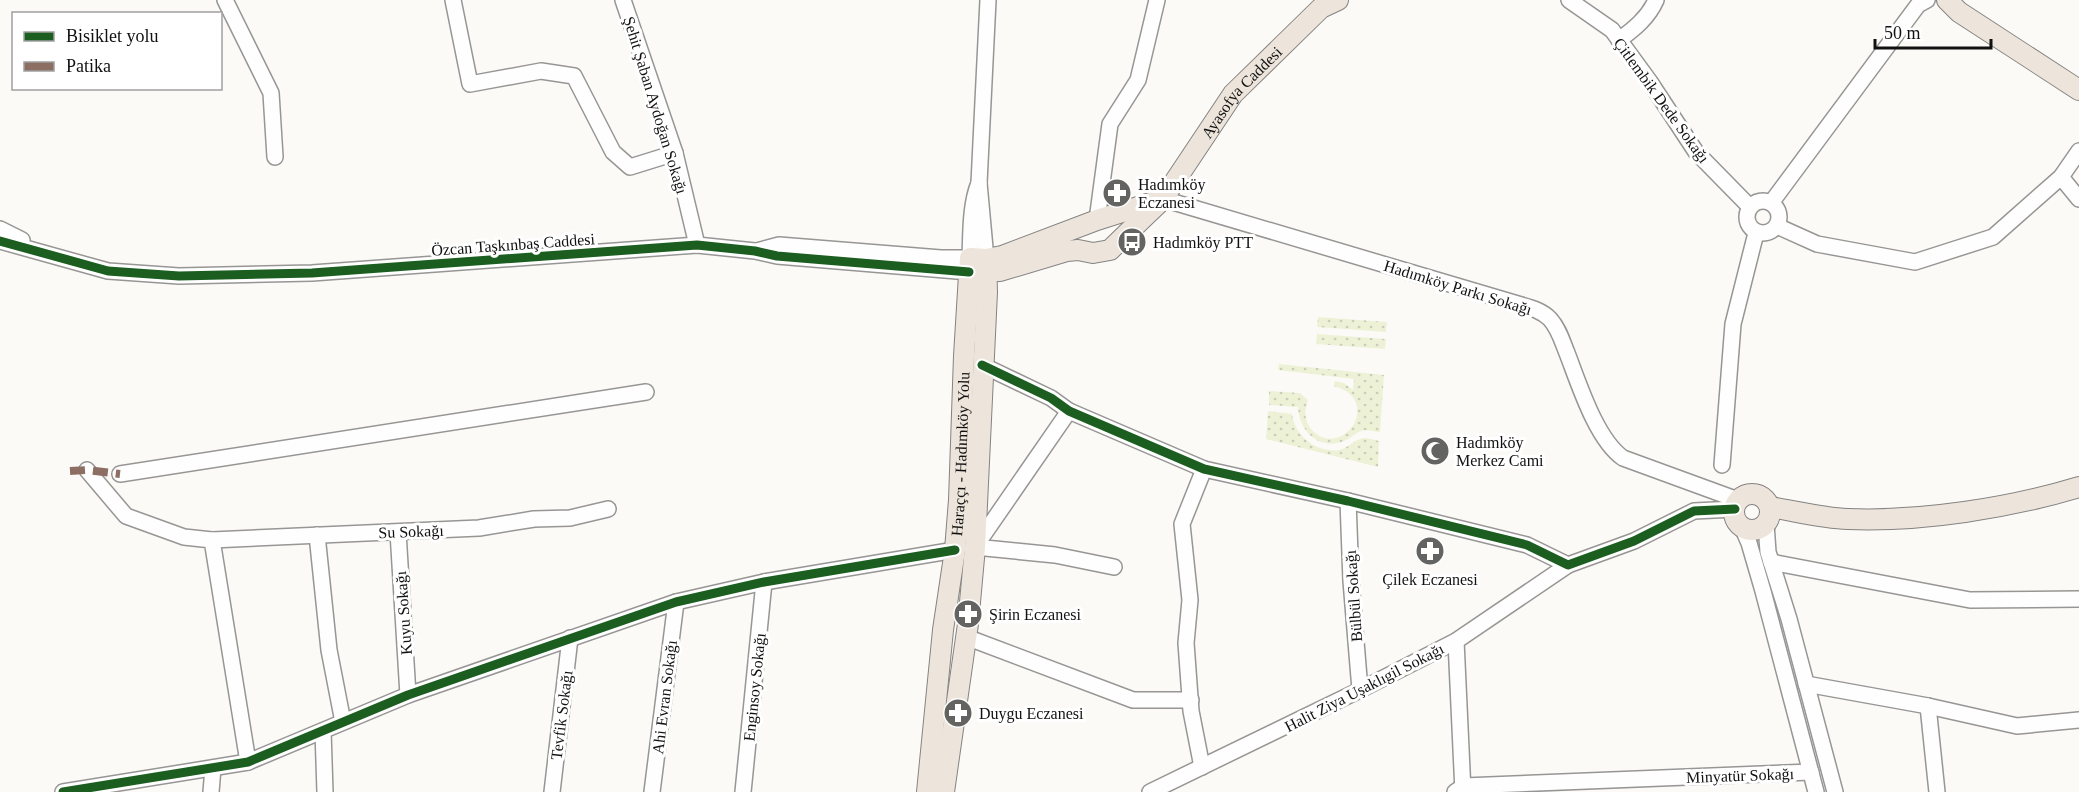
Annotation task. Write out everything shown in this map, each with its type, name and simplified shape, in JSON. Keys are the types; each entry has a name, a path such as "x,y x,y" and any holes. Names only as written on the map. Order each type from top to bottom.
{"main road":[{"name":"Ayasofya Caddesi","path":"978,265 1000,271 1067,251 1078,250 1093,253 1110,250 1162,199 1233,94 1321,8 1338,0"},
{"path":"1947,0 1959,12 2079,90"},
{"path":"944,792 966,637 975,546 982,365 978,265 1097,220 1162,199"},
{"name":"Haraççı - Hadımköy Yolu","path":"927,792 943,630 955,550 978,265"},
{"path":"1768,516 1846,519 1904,518 1958,512 2053,495 2079,487"},
{"path":"1754,493 1764,498 1768,516 1762,527 1752,530 1738,512 1748,494 1754,493"},
{"path":"955,550 975,546"}],"street":[{"path":"225,0 271,93 275,157"},
{"path":"453,0 470,84 541,71 574,76 613,152 630,167 675,153"},
{"name":"Şehit Şaban Aydoğan Sokağı","path":"624,0 675,153 697,245"},
{"path":"978,265 988,0"},
{"path":"1097,220 1110,124 1138,80 1157,0"},
{"name":"Çitlembik Dede Sokağı","path":"1569,0 1612,30 1650,82 1695,152 1750,207"},
{"path":"1619,40 1647,16 1656,0"},
{"path":"1771,203 1918,5 1927,0"},
{"path":"1777,226 1817,244 1915,262 1993,237 2061,177 2079,151"},
{"path":"2061,177 2079,199"},
{"name":"Hadımköy Parkı Sokağı","path":"1162,199 1542,313 1557,328 1595,421 1606,443 1614,452 1738,512"},
{"path":"1756,202 1771,203 1779,213 1777,226 1764,234 1756,233 1747,221 1746,214 1750,207 1756,202"},
{"name":"Özcan Taşkınbaş Caddesi","path":"0,229 60,258"},
{"path":"1722,465 1733,324 1756,233"},
{"name":"Özcan Taşkınbaş Caddesi","path":"0,241 108,271 179,276 290,274 697,245 755,251 777,256 978,265"},
{"path":"982,365 1052,398 1069,411 1204,469 1527,544 1568,565"},
{"path":"120,474 646,392"},
{"path":"1069,411 975,546 1055,555 1114,567"},
{"path":"1202,767 1191,700 1186,643 1190,600 1182,524 1204,469"},
{"name":"Su Sokağı","path":"87,470 126,516 184,537 212,540 479,528 534,519 570,518 608,509"},
{"name":"Bülbül Sokağı","path":"1348,501 1351,581 1360,690"},
{"name":"Halit Ziya Uşaklıgil Sokağı","path":"1150,792 1169,788 1202,767 1456,641 1568,565 1634,541 1694,511 1738,512"},
{"path":"1738,512 1763,591 1816,792"},
{"path":"1768,516 1768,552 1789,619 1835,792"},
{"name":"Kuyu Sokağı","path":"398,532 408,695"},
{"path":"316,535 328,651 343,722"},
{"path":"212,540 248,762"},
{"path":"63,792 248,762 408,695 676,602 764,582 955,550"},
{"path":"1771,562 1970,600 2079,599"},
{"name":"Enginsoy Sokağı","path":"743,792 764,582"},
{"name":"Ahi Evran Sokağı","path":"652,792 676,602"},
{"path":"966,637 1133,700 1191,700"},
{"name":"Tevfik Sokağı","path":"552,792 570,638"},
{"path":"1456,641 1461,790"},
{"path":"1806,684 1928,706 2017,726 2079,720"},
{"path":"1928,706 1937,792"},
{"path":"323,730 325,792"},
{"path":"211,792 213,768"},
{"name":"Minyatür Sokağı","path":"1461,790 1810,772"}],"green space":[{"path":"1318,317 1387,322 1386,332 1317,327"},
{"path":"1317,334 1386,339 1385,349 1316,344"},
{"path":"1279,364 1384,375 1380,432 1363,430 1346,440 1335,443 1326,443 1312,437 1302,424 1298,407 1269,405 1269,391 1300,393 1308,400 1306,416 1310,428 1325,438 1336,438 1346,433 1354,425 1357,414 1356,403 1349,393 1334,386 1335,381 1344,383 1353,390 1354,379 1278,370"},
{"path":"1268,411 1292,414 1302,436 1322,449 1339,450 1362,438 1379,441 1378,467 1266,439"}],"marked path":[{"path":"70,471 87,470 120,474"}],"cycle path":[{"path":"0,241 108,271 179,276 312,273 697,245 755,251 777,256 969,272"},
{"path":"982,365 1051,398 1069,411 1204,469 1348,501 1527,545 1568,565 1634,541 1694,511 1735,509"},
{"path":"63,792 248,762 408,695 676,602 764,582 955,550"}],"place":[{"name":"Hadımköy Eczanesi","path":"1117,193"},
{"name":"Hadımköy PTT","path":"1132,242"},
{"name":"Hadımköy Merkez Cami","path":"1435,451"},
{"name":"Çilek Eczanesi","path":"1430,551"},
{"name":"Şirin Eczanesi","path":"968,614"},
{"name":"Duygu Eczanesi","path":"958,713"}]}
